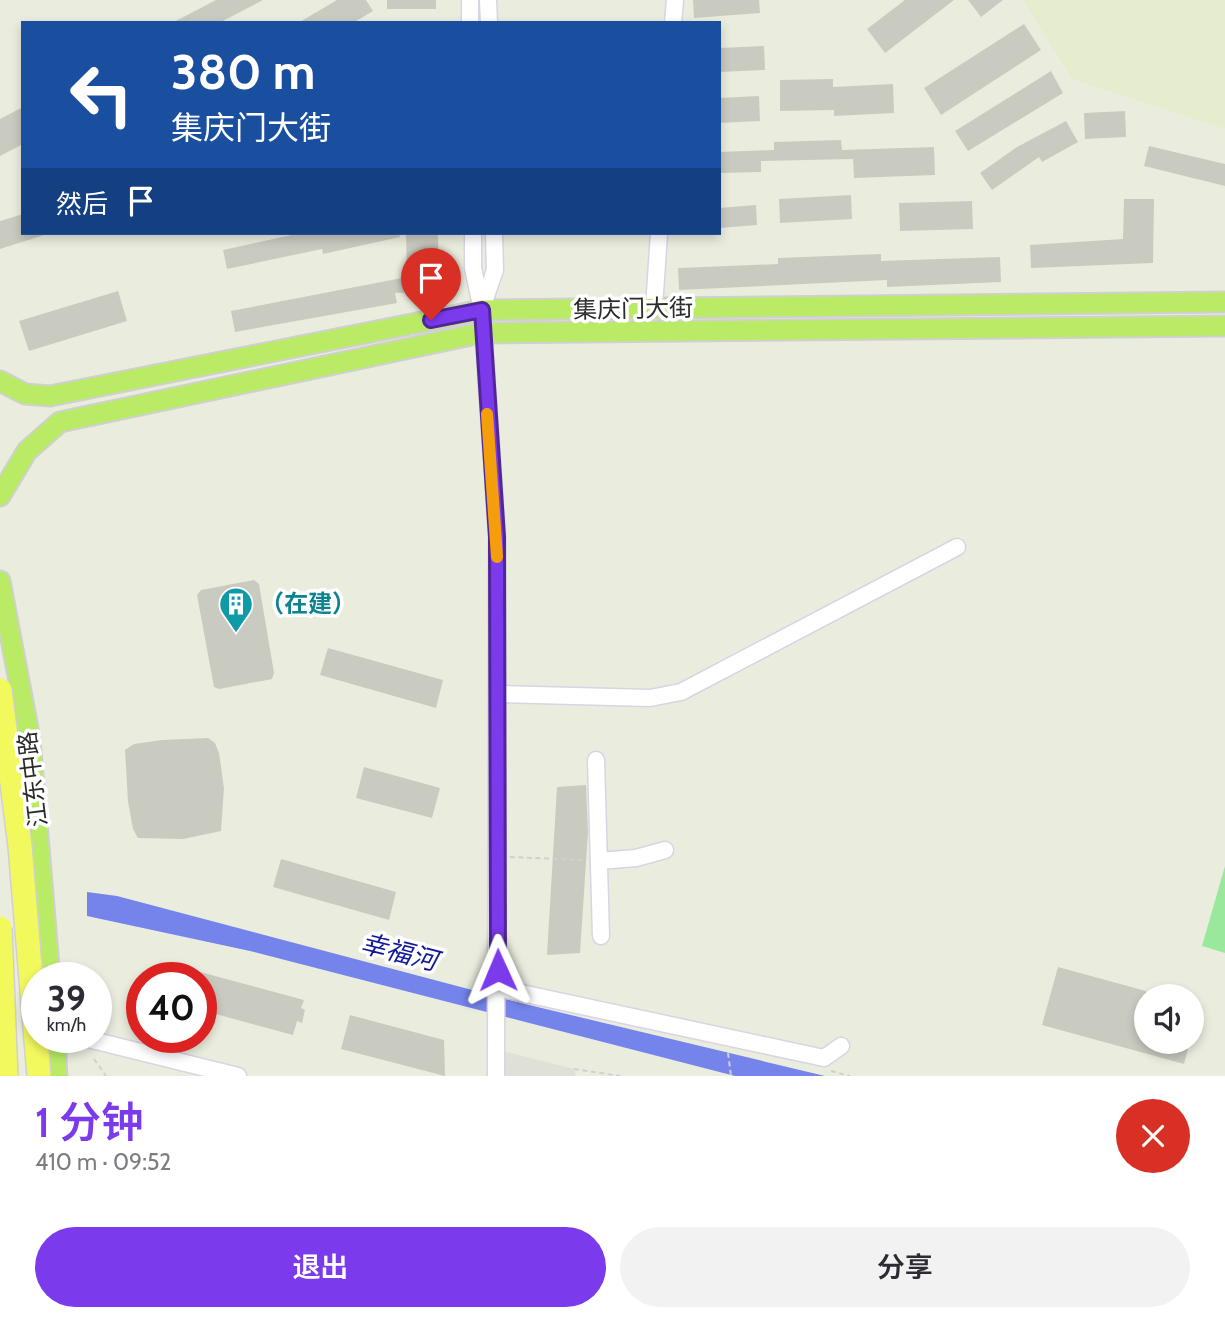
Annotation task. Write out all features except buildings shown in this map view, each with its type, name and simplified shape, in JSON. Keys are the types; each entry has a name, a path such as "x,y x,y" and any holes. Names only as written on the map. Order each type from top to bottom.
{"highway":[{"path":"0,690 20,846 39,1076"},
{"path":"0,928 6,1076"}],"main road":[{"name":"集庆门大街","path":"0,381 26,394 50,396 482,310 1225,302"},
{"name":"集庆门大街","path":"0,496 27,451 60,422 481,333 1225,326"},
{"name":"江东中路","path":"0,581 30,740 49,962"},
{"path":"56,1053 57,1076"}],"street":[{"path":"470,0 470,21"},
{"path":"488,0 489,21"},
{"path":"673,21 675,0"},
{"path":"473,235 473,268 482,310 481,333 497,537 496,1076"},
{"path":"482,310 495,270 495,235"},
{"path":"654,308 659,235"},
{"path":"497,694 650,698 681,692 957,547"},
{"path":"596,760 601,936"},
{"path":"599,861 636,858 665,850"},
{"path":"498,988 728,1041 824,1058 841,1046"},
{"path":"112,1045 238,1076"}],"path":[{"path":"495,856 599,861"},
{"path":"728,1041 731,1076"},
{"path":"94,1059 106,1076"},
{"path":"574,1069 620,1076"}],"shaded area":[{"path":"1023,0 1225,0 1225,129 1072,79"},
{"path":"495,1049 574,1069 576,1076 496,1076"}],"green space":[{"path":"1225,866 1225,953 1202,946"}],"water":[{"path":"87,892 117,896 525,1004 825,1076 735,1076 250,951 87,916"}],"slow traffic":[{"path":"487,414 497,557"}],"place":[{"name":"（在建）","path":"236,634"}],"route":[{"path":"431,320 482,310 481,333 497,537 495,856 498,970"}],"water label":[{"name":"幸福河","path":"399,952"}]}
